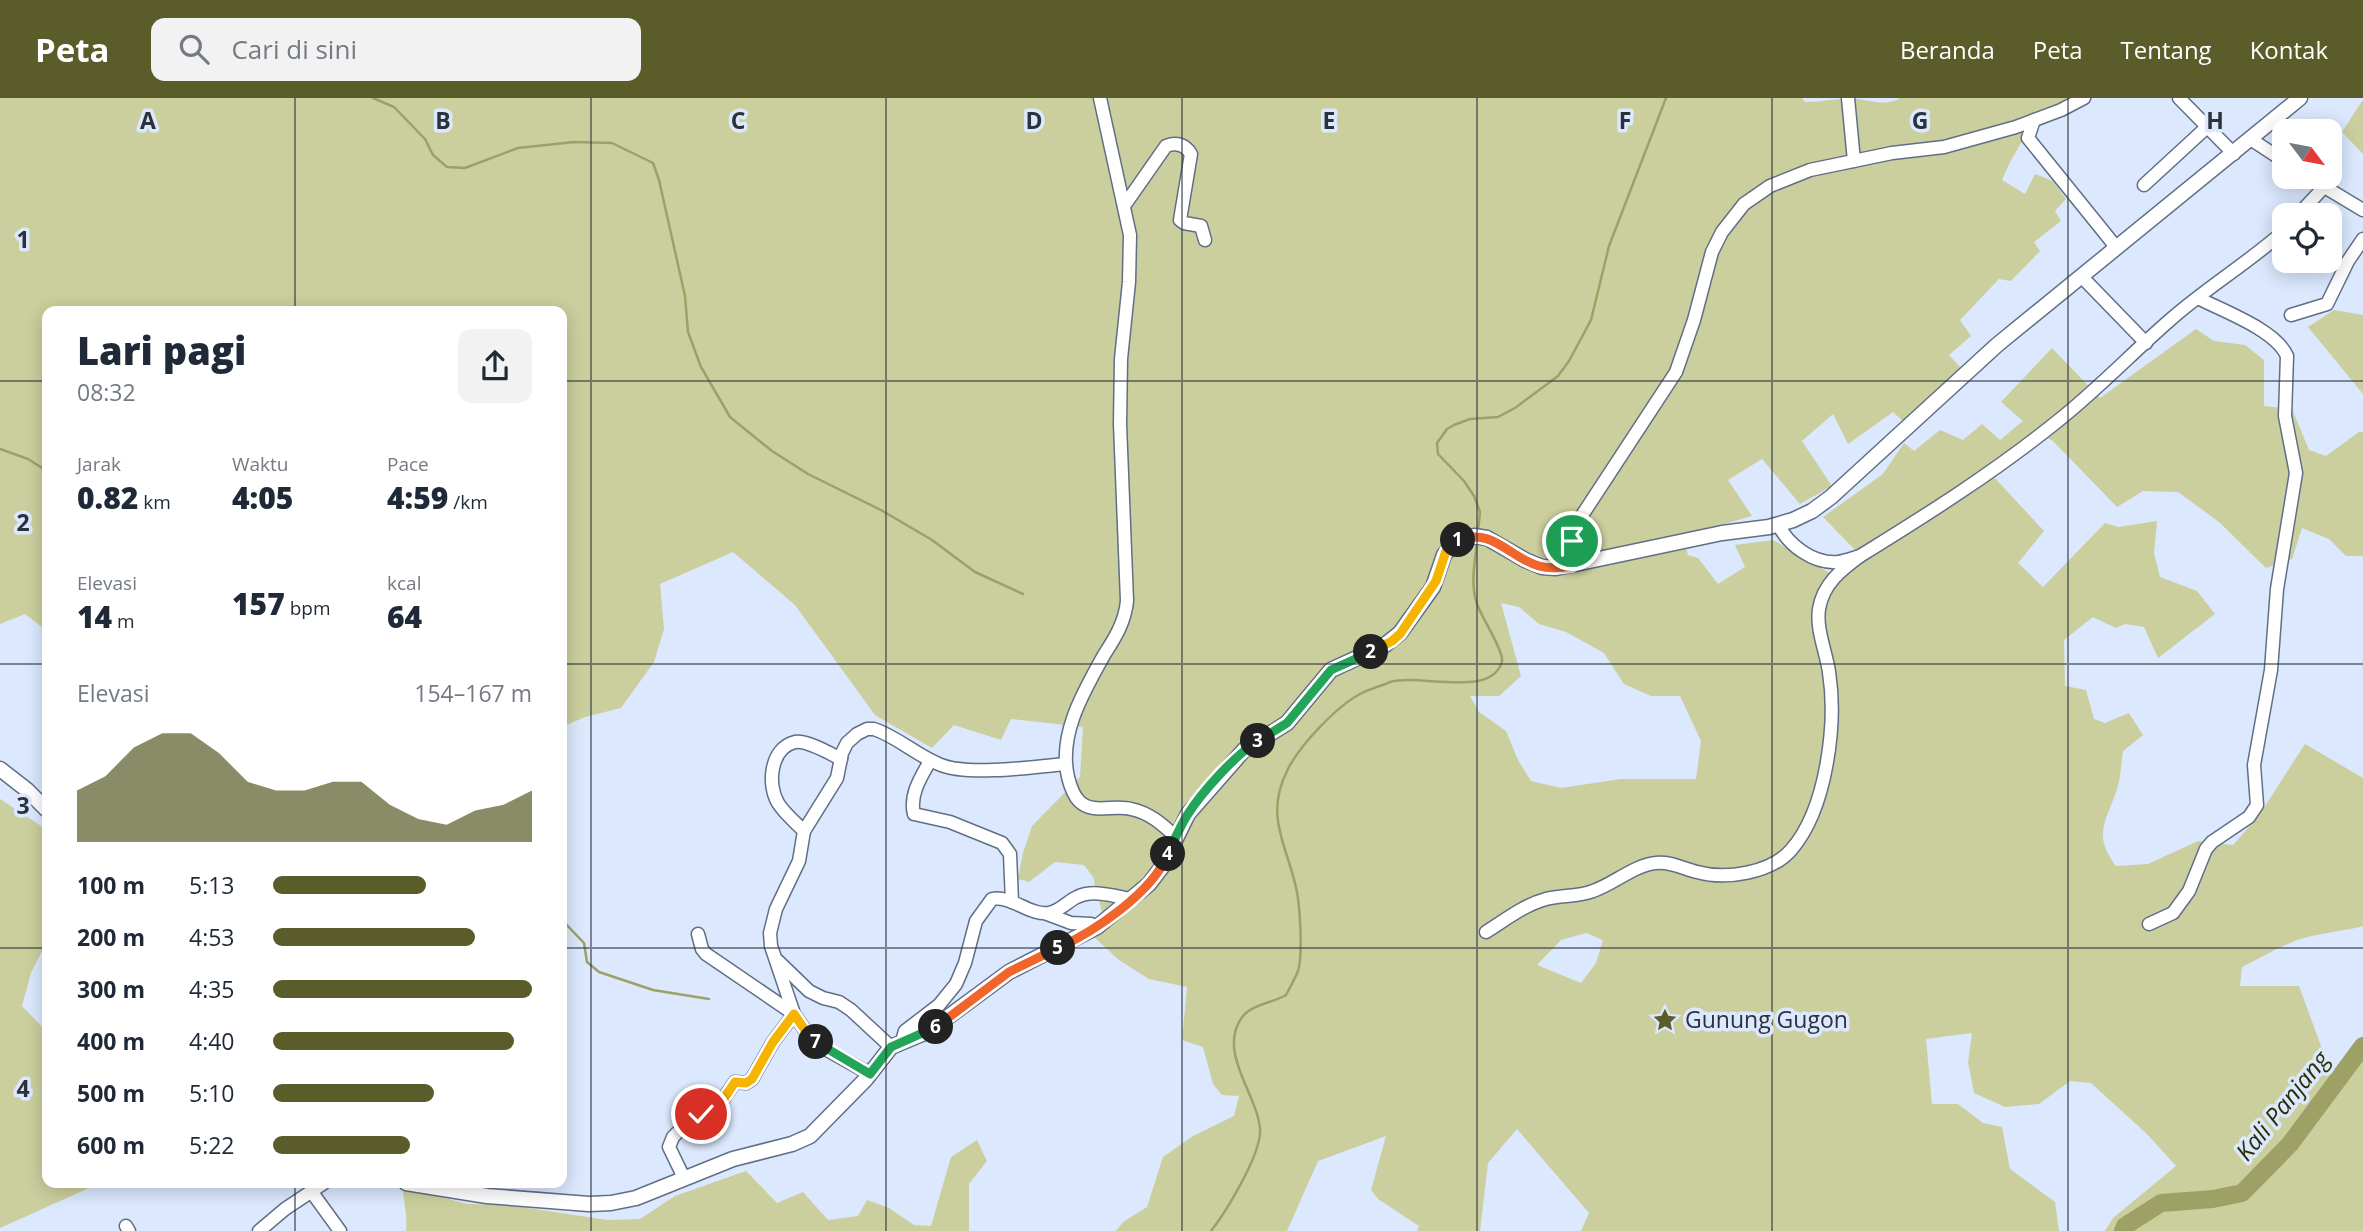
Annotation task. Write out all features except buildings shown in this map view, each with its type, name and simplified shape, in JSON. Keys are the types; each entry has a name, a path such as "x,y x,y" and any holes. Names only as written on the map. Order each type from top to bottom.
{"street":[{"path":"1100,98 1131,246 1121,359 1120,424 1127,610 1123,623 1084,693 1067,742 1065,764 1073,792 1080,802 1098,809 1123,807 1141,812 1156,819 1176,837"},
{"path":"1848,98 1854,161"},
{"path":"1572,566 1572,541 1579,520 1676,372 1694,320 1712,252 1722,232 1744,204 1770,186 1810,170 1892,153 1944,147 2035,120 2084,98"},
{"path":"2179,98 2234,154"},
{"path":"896,1044 929,1031 1009,972 1097,928 1149,884 1162,867 1188,814 1244,750 1287,723 1331,670 1396,638 1436,581 1446,551 1456,541 1478,536 1493,540 1536,565 1556,568 1777,524 1812,511 1831,497 1997,345 2301,98"},
{"path":"2035,120 2028,138 2116,247"},
{"path":"2144,185 2207,127"},
{"path":"2252,140 2272,153"},
{"path":"1124,206 1166,146 1173,143 1182,145 1191,154 1180,220 1201,226 1205,240"},
{"path":"2309,203 2322,189"},
{"path":"2327,189 2363,210"},
{"path":"2291,315 2327,304 2348,261 2363,239"},
{"path":"1486,932 1547,898 1569,897 1594,891 1656,863 1672,864 1699,873 1721,876 1764,867 1780,860 1792,849 1809,821 1828,759 1832,695 1819,608 1833,578 1860,556 1970,486 2057,421 2170,319 2272,242"},
{"path":"2081,275 2146,343"},
{"path":"2149,925 2172,913 2181,902 2189,891 2206,849 2212,842 2244,821 2255,810 2257,795 2254,765 2271,670 2277,589 2296,473 2284,416 2287,356 2284,349 2265,333 2198,298"},
{"path":"1777,524 1794,546 1823,561 1840,562 1860,556"},
{"path":"870,1074 820,1046 809,1036 794,1014 771,946 773,920 799,861 804,831 837,778 842,753 852,738 867,729 879,731 944,767 1020,768 1065,764"},
{"path":"804,831 776,800 771,775 776,760 788,746 800,742 841,759"},
{"path":"930,761 914,796 914,814 950,822 1002,843 1010,854 1012,902"},
{"path":"0,769 42,805"},
{"path":"1046,914 1087,894 1100,893 1131,899"},
{"path":"437,1188 487,1196 598,1204 636,1198 733,1159 792,1144 810,1136 870,1074 905,1031 939,1005 956,984 976,923 992,899 1012,902 1071,923 1091,924 1097,928"},
{"path":"698,934 706,954 794,1014"},
{"path":"775,958 809,991 839,1002 896,1044"},
{"path":"684,1178 669,1147 670,1140 691,1120 720,1104 735,1082 746,1083 752,1079 773,1042 794,1014"},
{"path":"259,1231 316,1188"},
{"path":"311,1191 340,1231"}],"green space":[{"path":"0,98 1802,98 1805,102 1850,99 1884,103 1900,98 2068,98 2037,115 2002,180 2025,194 2035,174 2053,181 2066,199 2055,211 2061,221 2034,242 2040,251 2011,281 1999,279 1960,320 1971,336 1949,355 1961,368 1904,422 1893,412 1848,444 1833,414 1802,441 1832,486 1800,504 1762,459 1728,480 1752,516 1683,536 1688,555 1698,558 1718,584 1745,567 1735,545 1773,540 1833,575 1857,552 1823,517 1883,474 1904,443 1914,451 1940,430 1963,440 1982,424 2000,440 2023,421 2001,402 2052,348 2100,398 2196,329 2214,341 2245,345 2264,360 2264,406 2292,409 2309,450 2326,456 2359,432 2363,432 2363,556 2346,556 2329,539 2302,528 2292,559 2266,568 2219,522 2178,492 2143,491 2117,507 2053,441 2041,434 1992,475 2044,531 2018,563 2043,587 2105,523 2118,527 2157,521 2154,553 2160,577 2197,591 2215,614 2158,658 2144,627 2125,624 2116,628 2093,617 2064,640 2065,686 2086,690 2094,719 2105,723 2129,713 2143,735 2123,751 2118,785 2103,828 2104,845 2116,866 2148,864 2198,841 2233,845 2258,817 2305,744 2363,778 2363,926 2291,942 2242,967 2240,986 2299,986 2328,1065 2334,1091 2363,1060 2363,1231 2105,1231 2113,1218 2176,1166 2147,1134 2091,1083 2070,1081 2039,1104 2005,1107 1974,1093 1968,1062 1972,1033 1926,1039 1932,1104 1958,1104 1983,1123 2002,1127 2010,1169 2055,1202 2059,1231 1581,1231 1589,1213 1517,1129 1488,1163 1480,1231 1417,1231 1419,1226 1378,1199 1371,1190 1386,1136 1318,1161 1287,1231 1116,1231 1123,1222 1147,1207 1163,1157 1193,1136 1234,1116 1239,1096 1222,1095 1213,1084 1203,1047 1182,1040 1187,987 1149,979 1119,960 1093,936 1102,912 1093,877 1084,865 1055,862 1029,882 1018,879 1032,826 1080,777 1083,727 1011,719 1001,740 954,725 932,748 875,715 795,605 733,552 660,584 664,629 654,662 621,708 585,717 567,725 567,306 42,306 42,627 25,614 0,624","holes":["1501,603 1519,607 1539,624 1566,632 1604,653 1624,684 1651,696 1680,696 1701,741 1696,779 1621,779 1561,788 1531,781 1518,760 1506,731 1479,712 1470,696 1499,696 1521,676","1586,933 1603,940 1596,963 1581,983 1537,965 1561,940"]},
{"path":"2362,101 2363,101 2363,154 2342,132"},
{"path":"2334,310 2363,315 2363,394 2308,327"},
{"path":"0,799 42,828 42,951 31,973 22,1006 42,1027 42,1188 89,1188 0,1228"},
{"path":"977,1140 987,1161 969,1184 969,1231 406,1231 403,1188 436,1188 437,1196 467,1204 508,1205 607,1220 640,1219 675,1196 746,1171 777,1203 803,1192 828,1220 858,1216 867,1200 889,1208 914,1225 931,1226 951,1157"}],"waterway":[{"path":"373,98 394,107 425,139 433,155 447,167 465,168 518,148 574,142 612,143 653,163 685,296 688,332 701,367 730,417 772,451 808,474 881,510 932,540 975,572 1023,594"},
{"path":"1478,531 1480,512 1474,496 1464,481 1438,454 1437,443 1447,429 1454,425 1470,419 1498,417 1515,408 1558,376 1569,361 1591,320 1609,246 1666,98"},
{"path":"0,449 28,459 42,468"},
{"path":"1211,1231 1242,1182 1259,1139 1257,1115 1236,1058 1236,1029 1247,1012 1286,995 1300,964 1297,892 1277,817 1281,786 1294,759 1310,738 1340,708 1360,694 1390,682 1470,682 1485,679 1496,672 1502,657 1477,604 1474,589 1477,541"},
{"path":"567,925 584,943 587,962 599,972 653,990 709,999"},
{"name":"Kali Panjang","path":"2123,1231 2125,1226 2161,1203 2213,1199 2242,1193 2290,1144 2363,1046"}],"place":[{"name":"Gunung Gugon","path":"1665,1020"}],"route":[{"path":"701,1114 720,1104 735,1082 746,1083 752,1079 773,1042 794,1014 809,1036 820,1046 870,1074 891,1047 945,1021 1009,972 1097,928 1149,884 1167,859 1188,814 1244,750 1287,723 1331,670 1374,651 1400,634 1433,587 1446,551 1456,541 1474,536 1490,538 1536,565 1556,568 1572,566 1572,541"}]}
